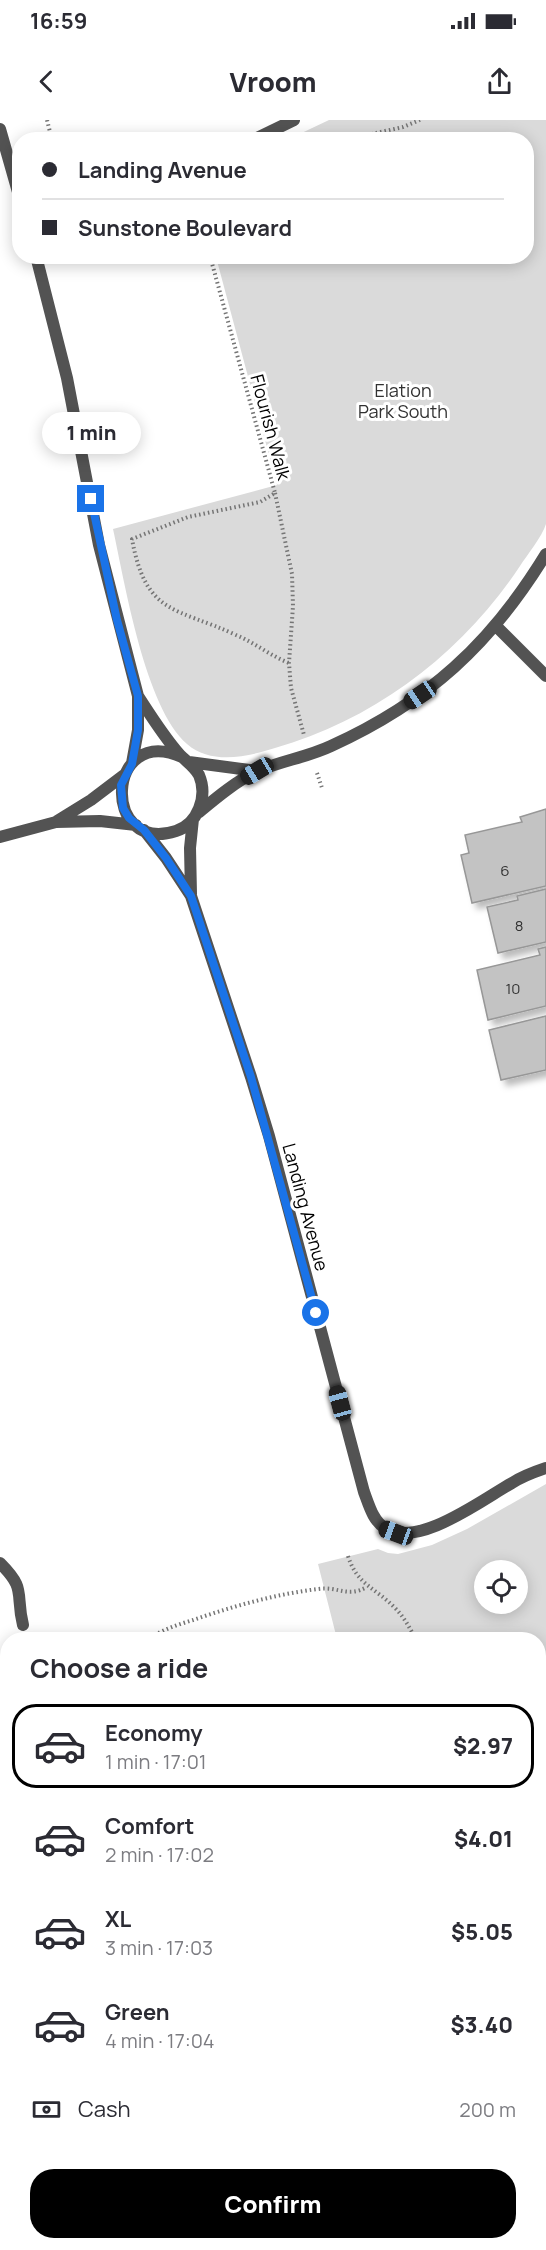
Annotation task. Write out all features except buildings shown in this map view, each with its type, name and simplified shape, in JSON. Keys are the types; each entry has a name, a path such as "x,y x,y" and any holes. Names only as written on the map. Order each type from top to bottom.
{"street":[{"path":"269,132 294,120"},
{"path":"0,129 12,171"},
{"path":"38,264 72,399 102,555 138,696 138,730 132,764"},
{"path":"0,837 56,822 100,821 140,828 155,834 178,831 224,792 257,771 310,754 362,731 420,695 447,674 496,626 519,597 546,554"},
{"path":"496,626 546,676"},
{"path":"138,696 160,729 196,769 202,786 202,795 195,816"},
{"path":"140,828 123,808 120,797 125,774 141,757 162,752 186,760 257,771"},
{"path":"56,822 91,800 125,774"},
{"name":"Landing Avenue","path":"191,896 190,848 195,816"},
{"name":"Landing Avenue","path":"140,828 166,858 191,896 254,1087 364,1492 375,1520 384,1528 396,1533 428,1528 446,1521 514,1481 546,1468"},
{"path":"0,1563 18,1583 23,1625"}],"path":[{"path":"381,132 420,120"},
{"name":"Flourish Walk","path":"212,264 275,494 260,502 188,517 132,539 140,573 147,586 168,606 183,615 237,635 290,663"},
{"path":"275,494 291,574 290,663 294,701 322,788"},
{"path":"348,1556 356,1575 367,1587 395,1608 412,1632"},
{"path":"160,1632 249,1603 318,1589 332,1589 347,1593 367,1587"}],"green space":[{"name":"Elation Park South","path":"329,120 546,120 546,524 534,546 497,598 444,654 414,679 382,701 348,720 312,735 253,754 218,757 197,751 187,744 172,726 159,703 139,643 113,529 277,485 218,264 534,264 534,132 304,132"},
{"path":"546,1484 546,1632 335,1632 318,1564 378,1549 398,1554 432,1545 467,1529"}],"route":[{"path":"91,499 99,545 138,696 138,730 132,764 121,785 120,797 123,808 129,818 144,830 166,858 191,896 269,1136 316,1313"}]}
